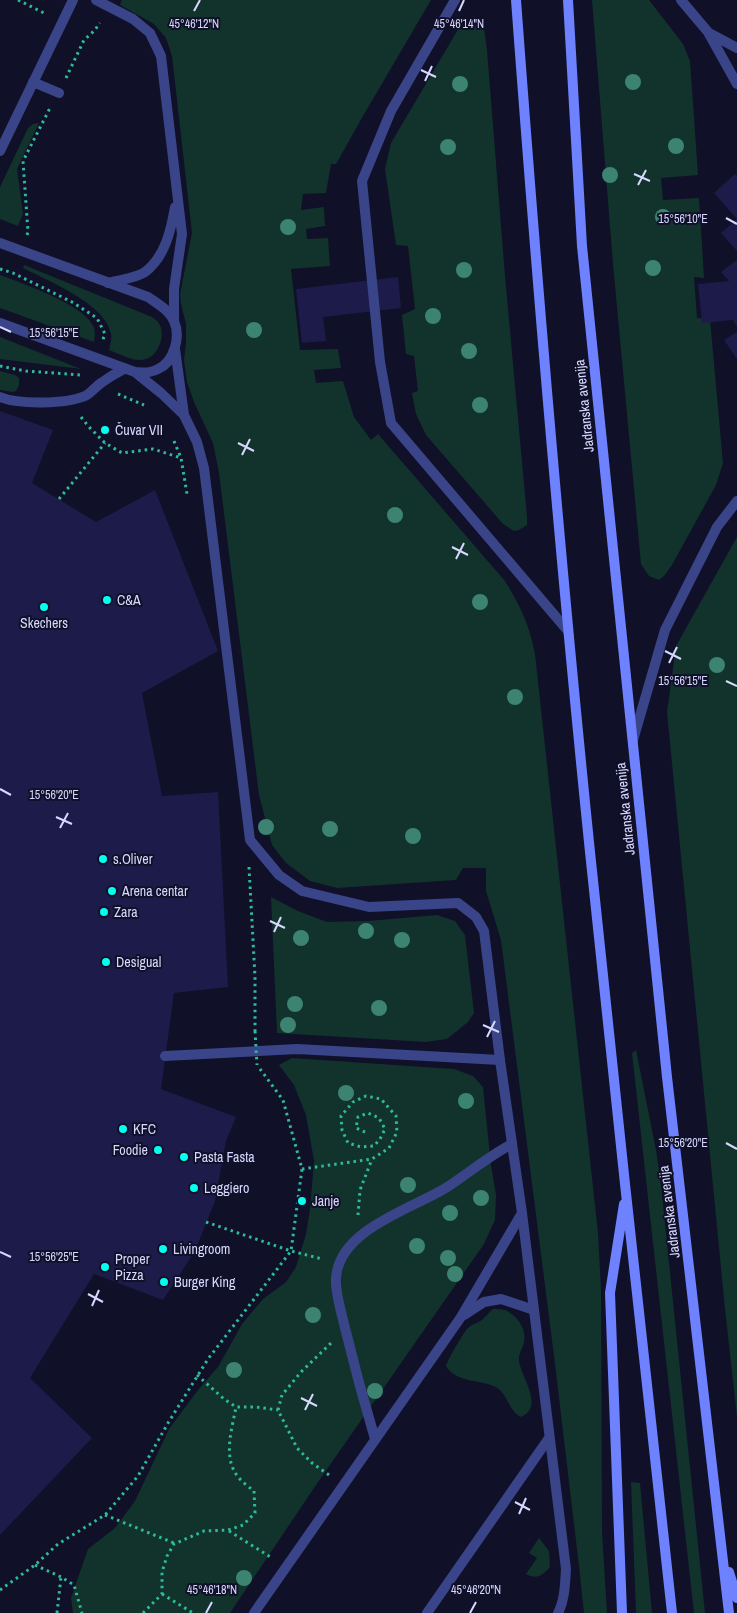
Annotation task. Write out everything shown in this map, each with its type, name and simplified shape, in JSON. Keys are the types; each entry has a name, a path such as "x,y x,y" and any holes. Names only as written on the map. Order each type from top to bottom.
{"main road":[{"path":"516,0 529,187 568,631 672,1613"},
{"name":"Jadranska avenija","path":"568,0 582,246 666,1077 729,1613"},
{"path":"622,1613 610,1293 626,1190"},
{"path":"722,1547 737,1598"}],"street":[{"path":"0,151 73,0"},
{"path":"96,0 133,19 150,33 161,56 182,234 174,289 174,321 177,334 175,349 184,415 197,442 204,468 250,840 279,875 302,891 370,907 458,903 476,917 484,931 522,1213 566,1569 560,1611"},
{"path":"455,0 392,110 362,181 380,362 391,423 568,631"},
{"path":"681,0 708,32 737,84"},
{"path":"708,32 737,48"},
{"path":"33,82 58,93"},
{"path":"108,283 144,273 159,258 171,230 177,199"},
{"path":"0,243 148,297 165,309 174,321"},
{"path":"0,323 135,372 148,373 160,369 169,360 175,349"},
{"path":"0,397 30,403 75,399 87,395 99,384 124,368"},
{"path":"135,372 161,392 184,415"},
{"path":"632,744 665,630 717,527 737,501"},
{"path":"165,1056 297,1049 500,1060"},
{"path":"376,1439 360,1389 341,1312 336,1280 341,1258 359,1237 388,1218 448,1186 494,1153 512,1144"},
{"path":"254,1613 461,1317 522,1213"},
{"path":"461,1317 484,1302 500,1299 534,1310"},
{"path":"427,1613 549,1438"}],"path":[{"path":"13,273 28,232 23,161 84,40 94,31 109,6"},
{"path":"0,269 13,273 72,302 97,318 104,334 96,358"},
{"path":"99,384 111,392 150,408"},
{"path":"172,434 181,458 187,494 207,494"},
{"path":"59,499 106,444"},
{"path":"0,1590 36,1565 58,1544 105,1515 138,1476 208,1359 292,1251 302,1169 283,1100 257,1065 254,1031 255,977 249,876 250,840"},
{"path":"302,1169 372,1159 389,1148 397,1132 396,1116 381,1099 366,1096 353,1102 341,1116 342,1130 348,1143 361,1147 374,1146 380,1139 385,1129 379,1118 368,1113 358,1117 356,1128 367,1134"},
{"path":"358,1221 360,1190 372,1159"},
{"path":"206,1222 325,1260"},
{"path":"330,1475 312,1463 297,1448 278,1410 282,1395 332,1342"},
{"path":"197,1375 236,1407 278,1410"},
{"path":"143,1613 162,1594 162,1572 167,1556 174,1544 204,1531 228,1530 242,1525 255,1513 254,1491 238,1477 230,1463 230,1443 236,1407"},
{"path":"105,1515 174,1544"},
{"path":"228,1530 272,1558"},
{"path":"36,1565 74,1585 82,1613"},
{"path":"57,1613 61,1577"},
{"path":"162,1594 193,1613"}],"green space":[{"path":"122,0 431,0 336,164 331,164 326,193 303,194 301,210 324,207 325,226 306,229 307,239 328,238 330,266 291,269 300,350 338,349 341,368 314,370 316,383 343,381 354,417 371,440 378,434 505,581 524,616 533,643 598,1233 601,1290 602,1531 607,1613 584,1613 555,1364 501,940 486,891 486,868 463,868 456,880 337,888 310,881 286,863 272,845 259,795 219,473 213,443 187,382 184,360 186,324 180,294 192,233 172,56 166,38 154,24 120,5"},
{"path":"592,0 649,0 683,44 690,61 698,175 661,178 663,200 699,198 704,278 694,277 697,318 710,319 723,463 716,485 672,565 659,580 649,576 641,564 613,264"},
{"path":"475,19 484,28 487,50 527,517 527,525 514,531 503,524 426,435 416,414 412,393 418,391 414,356 406,354 402,315 415,309 408,246 396,245 385,169 391,143 463,21"},
{"path":"39,123 17,169 23,214 18,226 0,219 0,187 28,128 33,124"},
{"path":"24,265 158,321 162,337 155,353 146,359 137,360 109,350 111,334 107,323 99,313 88,303 61,287 23,268"},
{"path":"0,275 50,295 86,316 93,326 95,333 94,342 0,308"},
{"path":"0,337 81,369 0,359"},
{"path":"0,371 19,378 19,385 16,391 0,390"},
{"path":"737,537 737,1417 667,712 676,646"},
{"path":"271,897 298,911 327,922 368,921 437,915 455,921 465,935 474,1013 468,1022 447,1039 426,1042 277,1033"},
{"path":"636,1050 661,1185 705,1613 694,1613 632,1053"},
{"path":"292,1058 454,1069 473,1076 483,1087 496,1195 495,1220 484,1244 316,1485 230,1613 73,1613 71,1598 88,1549 115,1528 135,1501 169,1429 218,1367 242,1324 263,1299 286,1282 296,1267 306,1234 314,1161 306,1115 294,1085 279,1065"},
{"path":"493,1309 509,1312 520,1323 524,1332 525,1337 519,1361 530,1391 531,1406 528,1412 521,1417 517,1415 496,1387 462,1378 450,1371 446,1366 466,1330 471,1325 482,1320"},
{"path":"631,1482 640,1483 652,1613 636,1613"},
{"path":"539,1538 549,1551 550,1567 537,1577 533,1577 526,1574 537,1558 529,1553"}],"building":[{"path":"735,174 737,176 737,219 714,193"},
{"path":"737,219 737,251 721,233"},
{"path":"737,260 737,327 733,320 702,323 698,284 729,281 721,272"},
{"path":"398,277 401,308 323,317 326,341 302,343 296,289"},
{"path":"737,332 737,359 724,340"},
{"name":"Arena centar","path":"0,411 53,430 32,483 96,522 155,490 218,651 142,693 162,796 218,792 228,987 174,993 161,1089 236,1117 226,1141 215,1201 195,1251 163,1300 94,1274 30,1378 92,1438 0,1535"}],"place":[{"name":"Čuvar VII","path":"105,430"},
{"name":"C&A","path":"107,600"},
{"name":"Skechers","path":"44,607"},
{"name":"s.Oliver","path":"103,859"},
{"name":"Arena centar","path":"112,891"},
{"name":"Zara","path":"104,912"},
{"name":"Desigual","path":"106,962"},
{"name":"KFC","path":"123,1129"},
{"name":"Foodie","path":"158,1150"},
{"name":"Pasta Fasta","path":"184,1157"},
{"name":"Leggiero","path":"194,1188"},
{"name":"Janje","path":"302,1201"},
{"name":"Livingroom","path":"163,1249"},
{"name":"Proper Pizza","path":"105,1267"},
{"name":"Burger King","path":"164,1282"}]}
